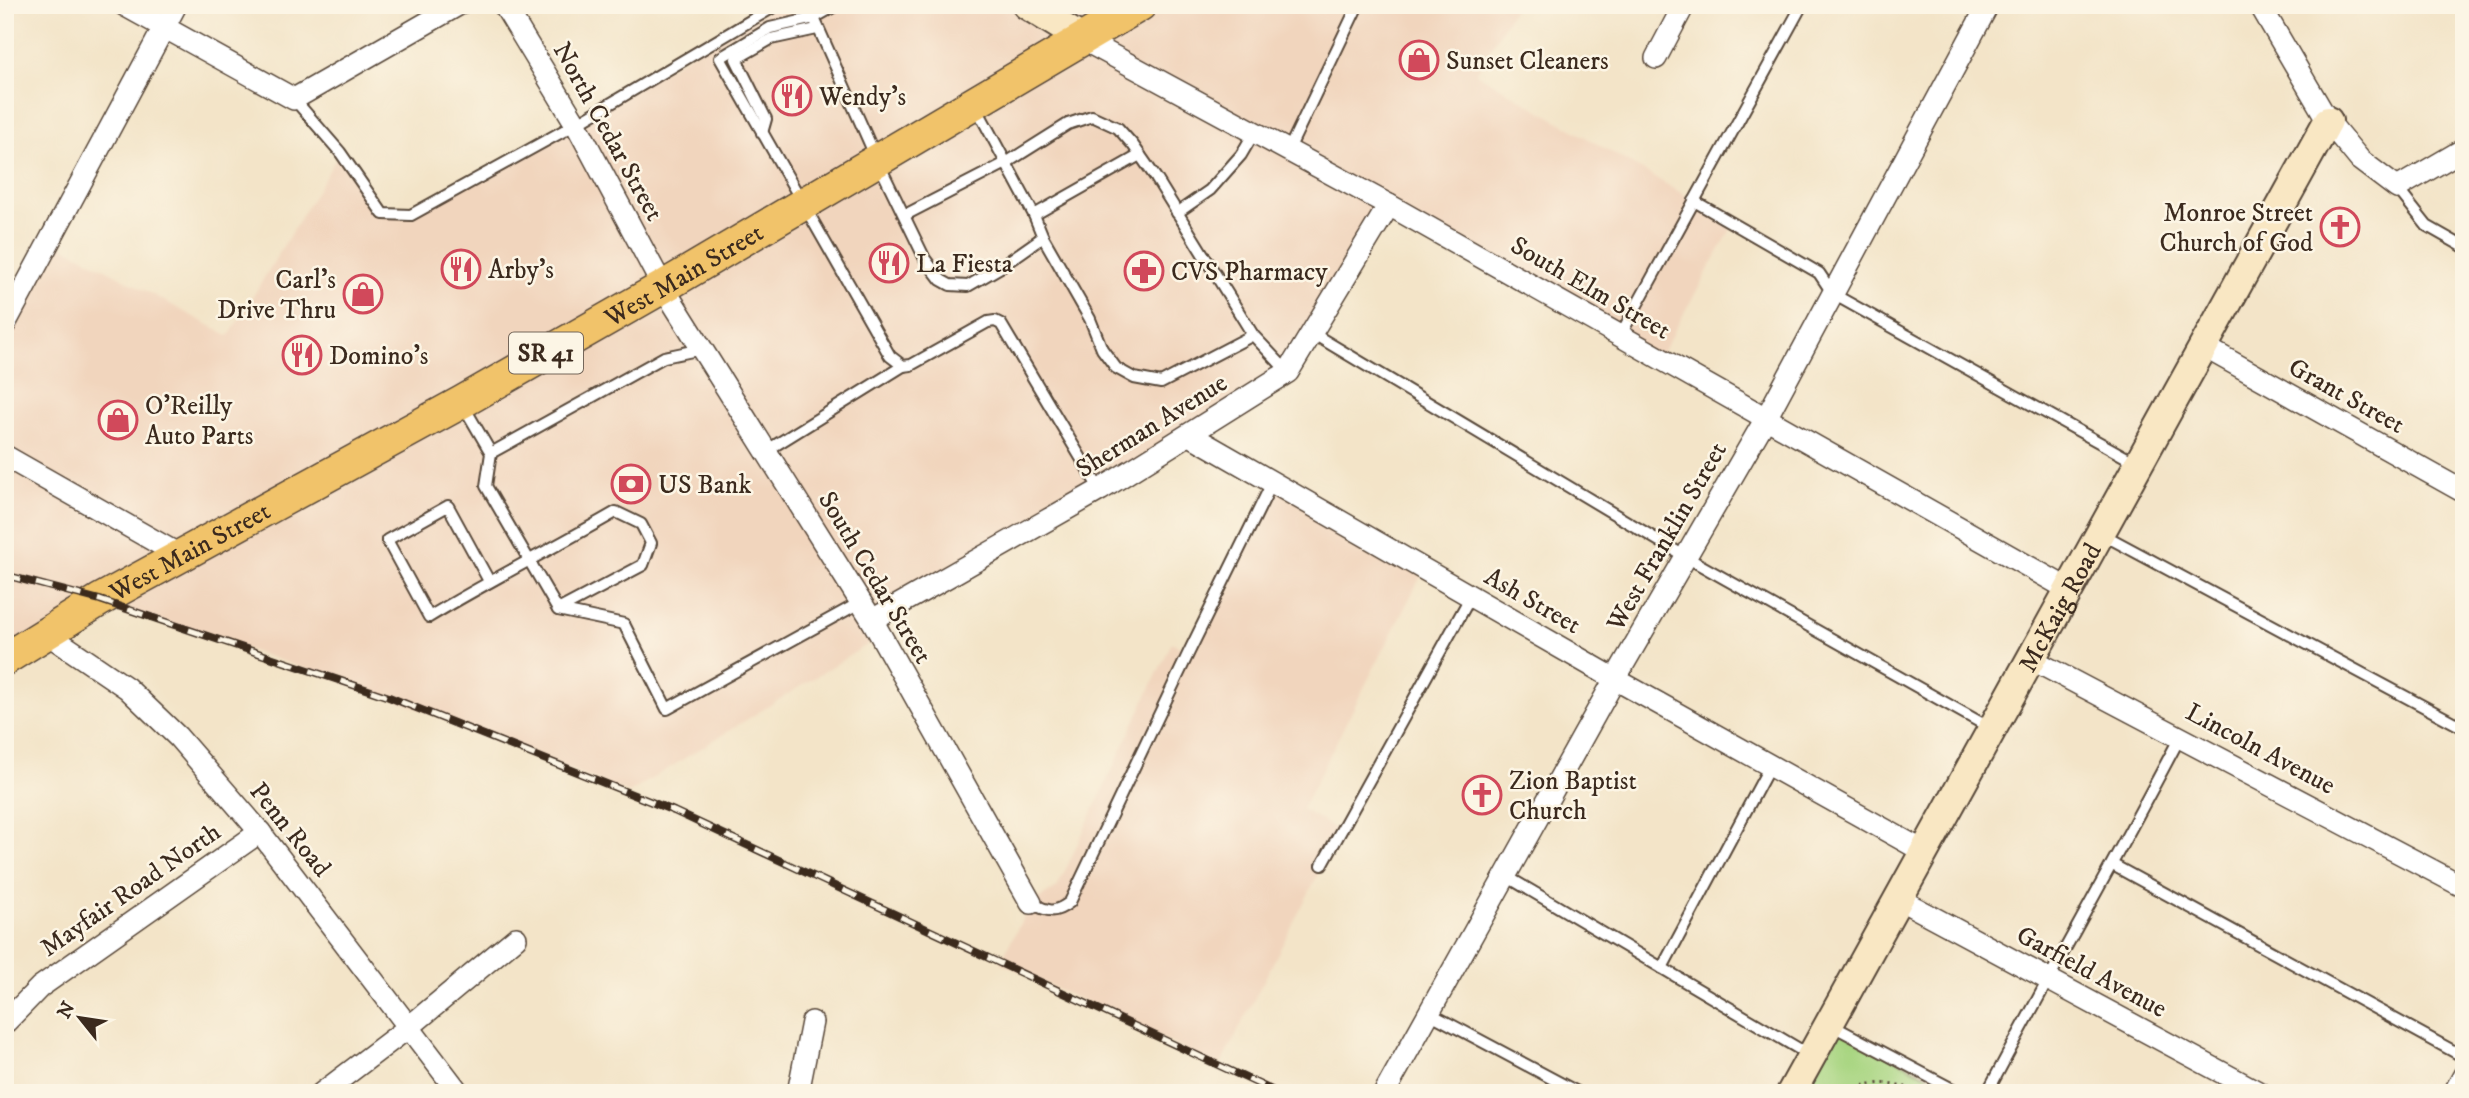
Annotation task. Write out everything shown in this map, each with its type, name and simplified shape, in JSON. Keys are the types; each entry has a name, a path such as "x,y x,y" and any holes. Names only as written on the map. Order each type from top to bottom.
{"main road":[{"name":"West Main Street","path":"5,659 100,600 461,402 663,287 1140,5"}],"street":[{"path":"124,5 294,99 458,5"},
{"path":"5,324 176,5"},
{"name":"North Cedar Street","path":"503,5 576,124 663,287"},
{"path":"1027,5 1082,39"},
{"path":"1656,58 1685,5"},
{"name":"West Franklin Street","path":"1386,1090 1615,679 1765,419 1988,5"},
{"path":"2260,5 2328,121 2360,160 2397,188 2464,149"},
{"name":"South Elm Street","path":"1082,39 1289,149 2068,589"},
{"name":"McKaig Road","path":"1791,1093 2328,121"},
{"name":"Sherman Avenue","path":"867,611 1100,490 1288,372 1389,205"},
{"name":"South Cedar Street","path":"663,287 867,611 1031,903"},
{"name":"Grant Street","path":"2203,346 2464,492"},
{"name":"Ash Street","path":"1190,435 1615,679 1923,851"},
{"path":"5,456 181,556"},
{"name":"Penn Road","path":"46,633 127,688 178,737 260,832 458,1093"},
{"name":"Lincoln Avenue","path":"2031,659 2464,887"},
{"name":"Mayfair Road North","path":"5,1023 40,987 260,832"},
{"name":"Garfield Avenue","path":"1897,898 2260,1093"},
{"path":"322,1093 410,1027 516,938"},
{"path":"798,1093 812,1022"},
{"path":"2454,1093 2464,1075"}],"lane":[{"path":"294,99 340,152 383,214 411,215 576,124 777,5"},
{"path":"762,133 766,119 736,59 771,39 815,24 837,5"},
{"path":"1289,149 1358,5"},
{"path":"1620,336 1802,5"},
{"path":"815,24 770,28 720,58 890,356 902,366"},
{"path":"815,24 925,259 941,280 950,285 968,286 1044,237"},
{"path":"974,103 1090,319 1102,349 1116,368 1135,378 1161,383 1253,335"},
{"path":"905,215 1006,163 1068,124 1093,116 1118,128 1140,155 1253,335 1288,372"},
{"path":"1177,213 1210,190 1241,155 1255,131"},
{"path":"1034,215 1140,155"},
{"path":"2397,188 2427,226 2464,247"},
{"path":"1694,201 1819,273 1833,294 2138,464"},
{"path":"766,451 902,366 922,360 988,322 995,321 1001,324 1100,490"},
{"path":"1312,333 1686,558 1992,729"},
{"path":"491,453 664,357 702,349"},
{"path":"461,402 491,453 486,486 558,610 624,624 667,709 867,611"},
{"path":"1031,903 1044,910 1059,911 1070,902 1272,483"},
{"path":"489,581 448,506 387,540 429,617 615,512 641,524 651,543 643,565 558,610"},
{"path":"2100,533 2464,728"},
{"path":"1322,864 1471,597"},
{"path":"1987,1093 2047,979 2113,865 2180,737"},
{"path":"1662,968 1770,766"},
{"path":"2113,865 2464,1057"},
{"path":"1506,876 1811,1055"},
{"path":"1429,1013 1578,1093"},
{"path":"1829,1023 1960,1093"}],"path":[{"path":"1843,1093 1862,1085 1887,1082 1916,1093"}],"shaded area":[{"path":"777,5 1516,5 1476,73 1734,224 1659,358 1389,205 1288,372 872,619 881,636 629,793 389,697 100,600 5,659 5,324 50,239 229,336 340,152 383,214 411,215"},
{"path":"1272,483 1424,570 1302,809 1340,832 1220,1066 1000,962 1031,903 1057,888 1172,642 1188,652"}],"green space":[{"path":"1829,1023 1960,1093 1791,1093"}],"railway":[{"path":"5,575 100,600 389,697 674,811 1278,1093"}],"place":[{"name":"Sunset Cleaners","path":"1419,60"},
{"name":"Wendy's","path":"792,96"},
{"name":"Monroe Street Church of God","path":"2340,227"},
{"name":"La Fiesta","path":"889,263"},
{"name":"Arby's","path":"461,269"},
{"name":"CVS Pharmacy","path":"1144,271"},
{"name":"Carl’s Drive Thru","path":"363,294"},
{"name":"Domino's","path":"302,355"},
{"name":"O'Reilly Auto Parts","path":"118,420"},
{"name":"US Bank","path":"631,484"},
{"name":"Zion Baptist Church","path":"1482,795"}]}
